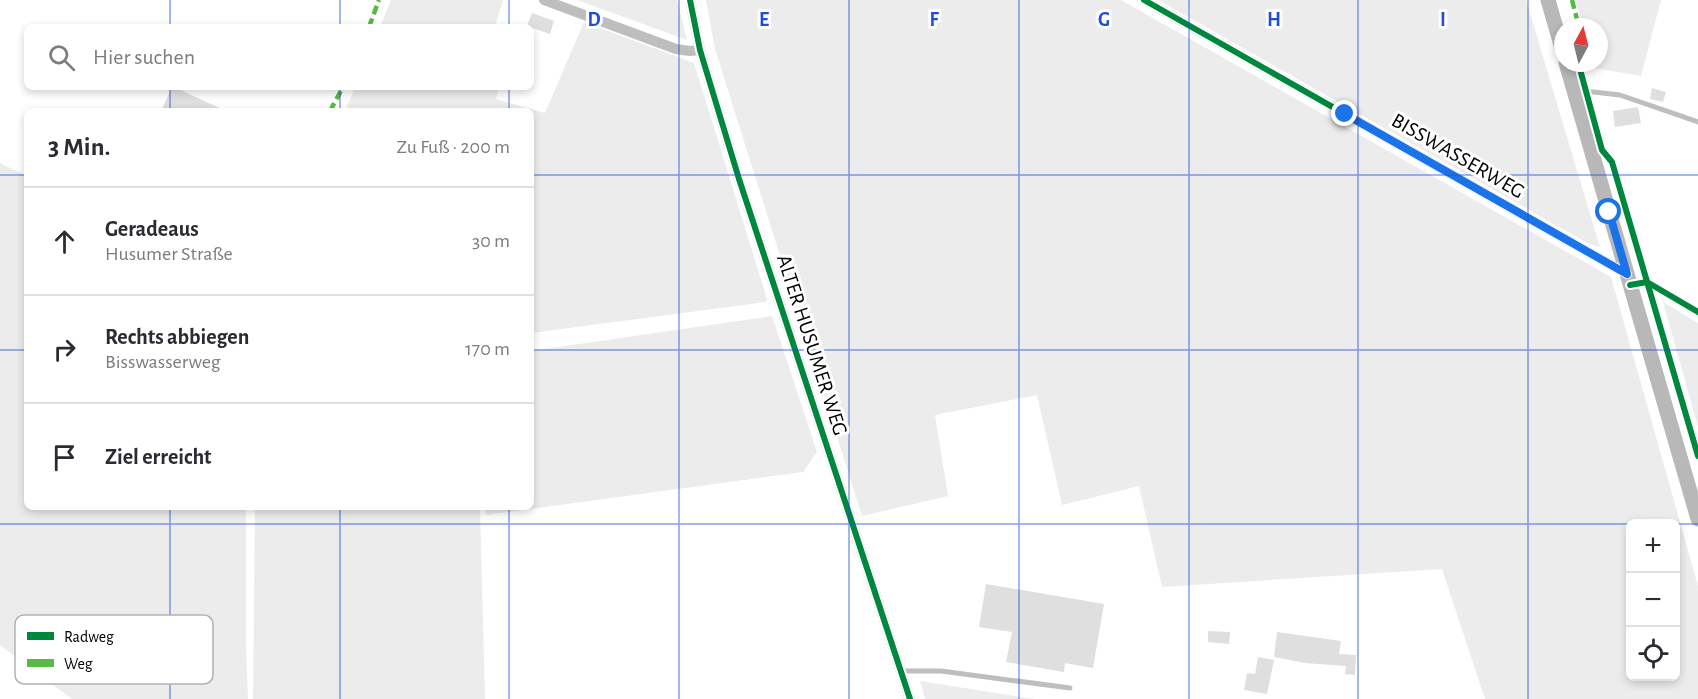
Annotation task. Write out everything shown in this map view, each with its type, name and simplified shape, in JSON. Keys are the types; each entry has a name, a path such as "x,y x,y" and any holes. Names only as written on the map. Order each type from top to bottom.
{"main road":[{"path":"1548,0 1554,21"},
{"path":"1569,72 1698,519"}],"street":[{"path":"544,0 676,49 700,50"},
{"name":"ALTER HUSUMER WEG","path":"690,0 700,50 739,179 910,699"},
{"name":"BISSWASSERWEG","path":"1144,0 1627,274"}],"lane":[{"path":"1574,90 1620,95 1698,122"},
{"path":"901,671 930,669 1070,688"}],"shaded area":[{"path":"391,0 503,0 496,24 381,24"},
{"path":"577,0 677,0 687,40"},
{"path":"706,0 1121,0 1611,277 1679,519 1626,519 1626,681 1680,681 1680,522 1698,586 1698,699 1485,699 1442,569 1162,587 1139,486 1062,505 1037,395 935,415 948,496 862,516 715,49"},
{"path":"1158,0 1526,0 1600,247 1589,244"},
{"path":"1575,0 1661,0 1641,76 1608,70 1608,18 1580,18"},
{"path":"584,22 694,63 767,299 766,302 534,333 534,110 545,113"},
{"path":"354,90 498,90 496,99 528,108 346,108"},
{"path":"0,163 24,175 24,510 246,510 248,699 72,699 52,684 213,684 213,615 15,615 15,656 0,645"},
{"path":"1663,302 1698,323 1698,427"},
{"path":"772,316 817,452 803,472 534,508 534,351"},
{"path":"255,510 480,510 485,699 253,699"},
{"path":"485,510 523,510 486,515"},
{"path":"920,681 1034,699 925,699"}],"building":[{"path":"532,13 554,21 550,34 534,28 534,24 528,24"},
{"path":"1652,88 1666,92 1663,102 1650,99"},
{"path":"171,90 180,90 220,108 162,108"},
{"path":"1638,107 1641,123 1615,127 1613,111"},
{"path":"986,584 1104,604 1093,668 1065,663 1064,672 1006,662 1012,632 979,627"},
{"path":"1208,631 1230,632 1229,644 1208,642"},
{"path":"1277,632 1341,641 1339,654 1356,655 1355,675 1345,674 1346,666 1305,663 1274,657"},
{"path":"1258,657 1274,660 1267,694 1244,690 1247,673 1255,674"}],"marked path":[{"path":"370,24 379,0"},
{"path":"1572,0 1577,18"},
{"path":"332,108 341,90"}],"cycle path":[{"path":"690,0 700,50 739,179 910,699"},
{"path":"1144,0 1627,274"},
{"path":"1581,72 1602,150 1612,162 1698,456"},
{"path":"1630,285 1647,282 1698,312"}],"route":[{"path":"1345,114 1627,274 1609,212"}]}
